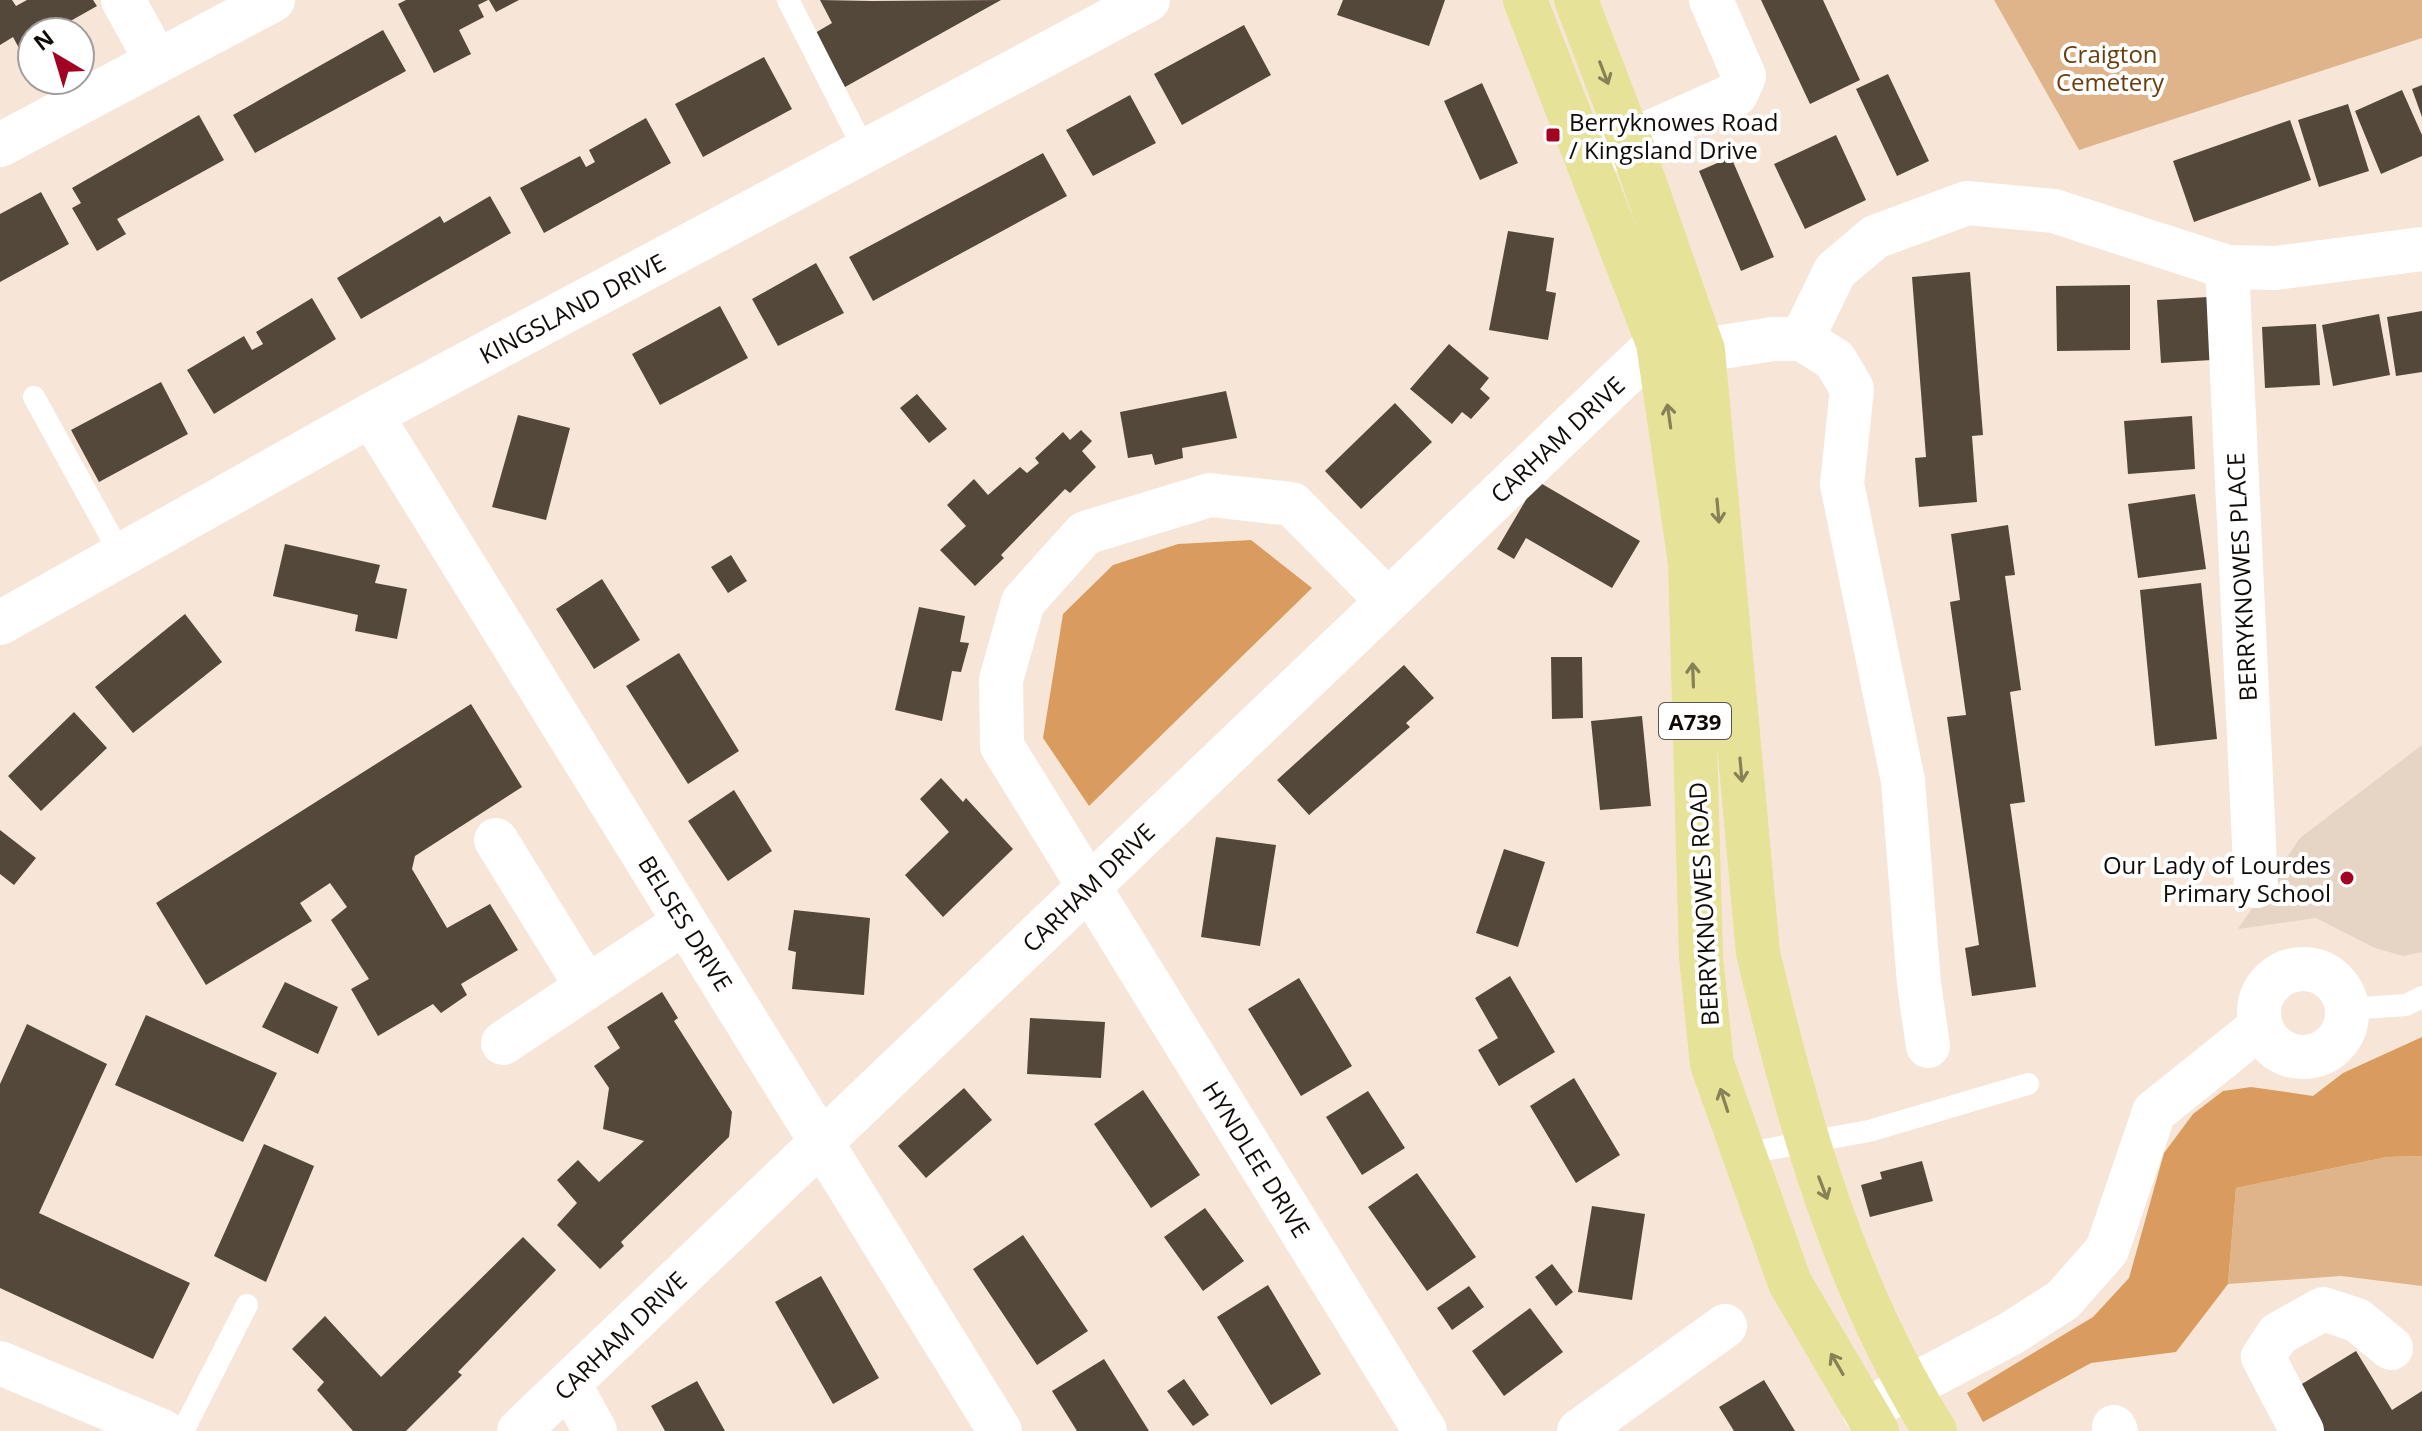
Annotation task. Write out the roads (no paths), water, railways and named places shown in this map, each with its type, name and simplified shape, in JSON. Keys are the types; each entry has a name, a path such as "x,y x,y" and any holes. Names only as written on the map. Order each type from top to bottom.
{"main road":[{"name":"BERRYKNOWES ROAD","path":"1525,0 1658,343 1690,563 1701,957 1712,1064 1790,1283 1870,1421"},
{"name":"BERRYKNOWES ROAD","path":"1576,0 1630,141 1703,350 1758,953 1807,1145 1848,1253 1907,1386 1935,1431"}],"street":[{"path":"123,0 157,62"},
{"path":"0,145 273,0"},
{"name":"KINGSLAND DRIVE","path":"0,623 371,415 1148,0"},
{"path":"1587,160 1736,94 1744,76 1711,0"},
{"path":"1802,339 1835,271 1875,237 1967,203 2054,211 2227,267 2275,268 2422,249"},
{"name":"BERRYKNOWES PLACE","path":"2227,267 2256,886"},
{"path":"1658,343 1703,350 1773,339 1802,339 1835,360 1852,389 1842,484 1903,781 1919,984 1928,1046"},
{"name":"CARHAM DRIVE","path":"519,1431 1386,599 1658,343"},
{"name":"BELSES DRIVE","path":"371,415 1000,1431"},
{"name":"HYNDLEE DRIVE","path":"1386,599 1292,504 1210,495 1085,533 1023,602 1001,680 1002,746 1425,1431"},
{"path":"496,840 587,987"},
{"path":"503,1043 685,922"},
{"path":"2303,969 2319,972 2333,980 2343,993 2347,1009 2346,1024 2329,1049 2315,1055 2298,1057 2282,1052 2269,1041 2261,1026 2261,1002 2273,981 2303,969"},
{"path":"1870,1421 1907,1386 2010,1334 2063,1300 2107,1250 2154,1112 2261,1026"},
{"path":"2302,1431 2263,1357 2278,1334 2323,1309 2357,1320 2391,1348"},
{"path":"1579,1431 1725,1326"},
{"path":"0,1363 162,1431"},
{"path":"569,1384 595,1431"}],"lane":[{"path":"788,0 865,151"},
{"path":"34,397 121,555"},
{"path":"2347,1009 2406,1005 2422,997"},
{"path":"1742,1154 1807,1145 1869,1131 2028,1084"},
{"path":"183,1431 247,1305"}],"place":[{"name":"Berryknowes Road / Kingsland Drive","path":"1553,135"},
{"name":"Our Lady of Lourdes Primary School","path":"2347,878"}],"park label":[{"name":"Craigton Cemetery","path":"2110,67"}]}
